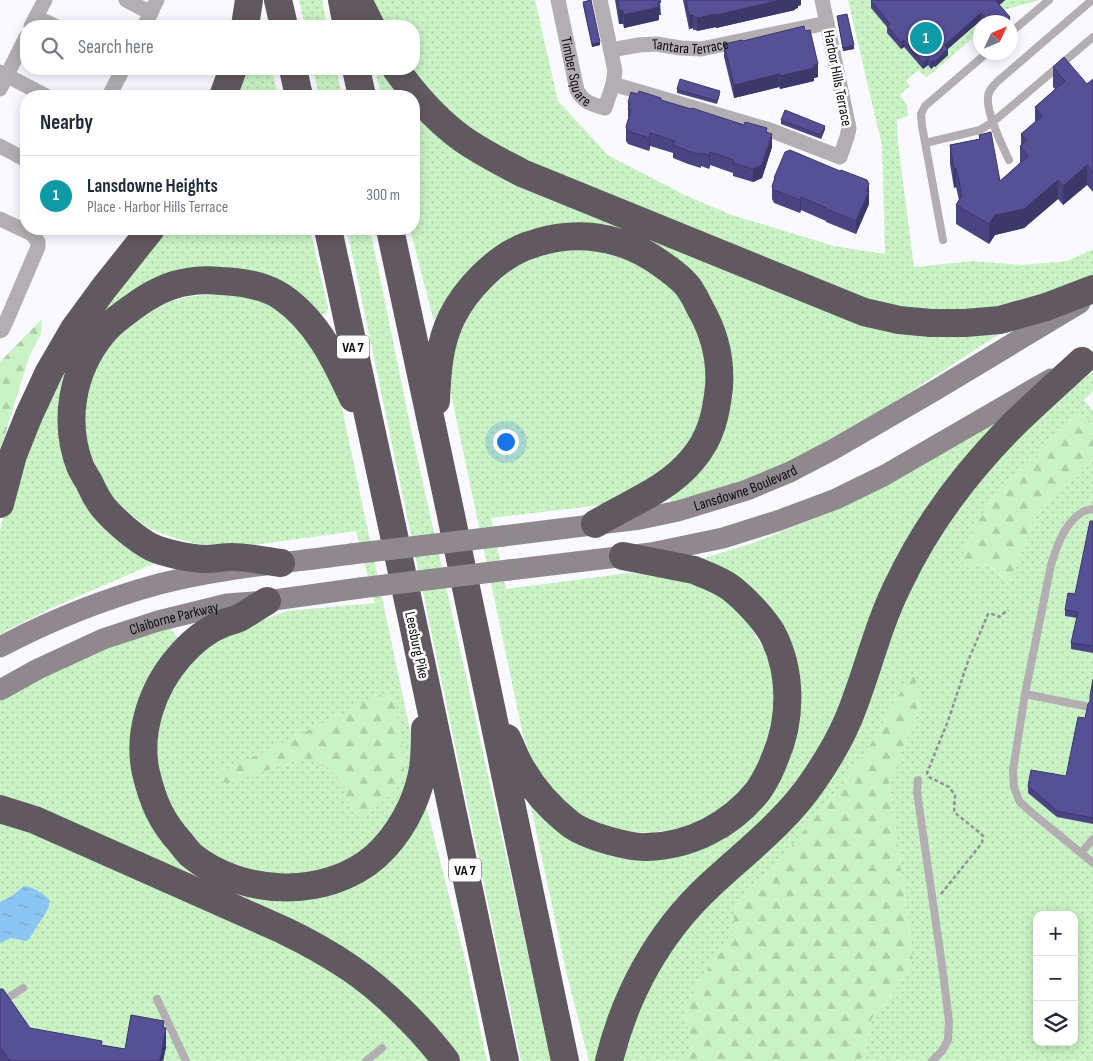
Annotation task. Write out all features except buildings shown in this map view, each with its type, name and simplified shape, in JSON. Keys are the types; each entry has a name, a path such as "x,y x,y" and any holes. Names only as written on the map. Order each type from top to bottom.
{"highway":[{"path":"246,20 249,0"},
{"path":"278,0 283,20"},
{"path":"342,0 347,20"},
{"path":"358,0 368,20"},
{"path":"225,90 231,75"},
{"path":"294,75 298,90"},
{"path":"357,75 361,90"},
{"path":"400,75 412,90"},
{"path":"420,99 456,134 488,155 522,173 864,312 899,320 931,323 1000,320 1046,307 1093,288"},
{"path":"0,504 13,455 49,372 74,330 104,288 146,235"},
{"name":"Leesburg Pike","path":"329,235 505,1061"},
{"path":"391,235 565,1061"},
{"path":"436,445 437,380 440,353 447,328 453,316 464,297 481,277 503,259 524,247 552,238 582,236 611,240 641,251 666,266 689,288 705,316 715,341 720,373 716,409 707,440 676,477 652,494 595,524"},
{"path":"281,563 233,557 205,559 183,557 151,547 127,531 104,508 80,466 73,441 72,421 73,399 78,376 88,354 102,333 120,316 161,289 188,282 212,280 260,286 281,297 298,310 316,330 331,352 356,406 379,466"},
{"path":"610,1061 629,999 642,973 672,928 707,888 786,815 799,800 826,761 848,720 898,583 932,523 961,485 1008,430 1087,358"},
{"path":"485,680 518,763 533,786 552,808 570,824 593,836 622,845 646,848 674,844 698,837 741,810 759,790 771,768 781,745 786,720 787,693 783,660 771,632 753,608 730,587 713,578 694,570 623,556"},
{"path":"267,601 241,618 222,624 196,639 178,657 165,675 156,691 148,714 144,738 144,762 150,789 159,813 190,854 214,870 242,881 273,887 303,887 328,882 353,872 376,856 394,836 407,815 417,793 422,772 425,744 425,680"},
{"path":"0,809 35,820 283,930 322,950 352,969 386,996 414,1024 446,1061"}],"main road":[{"name":"Lansdowne Boulevard","path":"281,563 640,519 678,511 747,490 790,472 834,448 934,391 1093,295"},
{"path":"623,556 651,553 723,538 780,520 836,499 912,460 1087,358"},
{"name":"Claiborne Parkway","path":"0,690 38,669 102,639 189,613 227,604 267,601 623,556"},
{"path":"0,647 49,622 125,594 216,572 281,563"},
{"path":"0,658 49,622"}],"street":[{"path":"35,20 45,0"},
{"path":"126,0 151,13"},
{"name":"Timber Square","path":"558,0 577,90 587,102 605,108 615,71 600,0"},
{"name":"Harbor Hills Terrace","path":"613,84 770,130 840,157 849,128 822,0"},
{"name":"Tantara Terrace","path":"611,50 639,44 701,49 827,23"},
{"path":"20,48 2,79 30,90"},
{"path":"112,90 120,75"},
{"path":"0,146 20,157"},
{"path":"0,219 20,228"},
{"path":"0,331 5,324 38,247 38,242 33,235"}],"lane":[{"path":"1018,26 1049,0"},
{"path":"1009,160 993,122 988,104 991,88 1092,0"},
{"path":"925,143 980,130 993,122 1093,37"},
{"path":"943,240 921,114 926,106 979,60"},
{"path":"1093,509 1082,511 1068,525 1057,545 1051,565 1025,694 1013,770 1014,787 1018,798 1030,812 1093,863"},
{"path":"1025,694 1085,706"},
{"path":"918,780 917,792 949,1021 948,1040 942,1051 932,1061"},
{"path":"1081,853 1093,839"},
{"path":"0,1003 23,988"},
{"path":"157,999 186,1061"},
{"path":"366,1061 382,1048"}],"path":[{"path":"938,897 982,843 983,836 954,812 956,795 927,773 948,721 968,661 988,614 999,617 1008,610"}],"green space":[{"path":"299,0 322,0 326,20 304,20"},
{"path":"371,0 535,0 558,101 608,155 685,195 729,214 834,246 885,254 882,146 848,0 1038,0 1007,9 1000,15 973,15 973,38 926,78 919,70 906,80 910,86 900,95 907,105 908,116 897,120 898,143 914,267 974,261 1022,265 1067,261 1093,249 1093,278 1065,292 977,313 884,307 503,158 449,119 413,75 420,75 420,20 379,20"},
{"path":"242,75 273,75 277,90 236,90"},
{"path":"314,75 337,75 341,90 318,90"},
{"path":"376,75 394,75 405,90 380,90"},
{"path":"420,108 432,121 831,304 1015,324 834,440 734,487 671,502 668,495 718,434 691,279 556,229 437,321 433,318 412,235 420,235"},
{"path":"156,235 311,235 328,308 326,314 322,315 290,287 124,299 65,443 160,561 54,607 0,634 0,531 4,515 61,365"},
{"path":"348,235 371,235 412,434 552,1061 521,1061"},
{"path":"567,246 620,253 675,288 691,311 706,353 708,394 693,440 655,481 602,505 491,518 506,589 628,573 666,576 701,586 725,599 745,619 764,649 776,684 774,714 767,745 753,776 734,797 710,817 681,828 652,833 623,831 597,824 569,809 550,789 534,765 523,735 450,389 451,358 468,306 514,262"},
{"path":"225,294 253,297 281,311 312,342 341,403 414,749 412,777 383,834 347,862 294,879 237,869 195,842 178,824 158,781 156,724 179,672 213,641 287,611 375,603 356,531 240,547 202,545 171,537 147,527 125,510 106,489 89,457 83,423 85,393 109,342 134,318 160,304 192,296"},
{"path":"42,319 41,334 29,357 0,451 0,362"},
{"path":"1093,372 1093,391 1084,400 1093,411 1093,423 1084,415 1074,417 1038,458 1005,482 980,518 964,550 976,565 988,566 1003,579 1010,577 1015,569 1035,516 1058,490 1076,478 1093,461 1093,1061 860,1061 865,1050 872,1018 898,986 913,959 889,782 919,707 914,674 893,703 880,731 840,788 768,874 753,884 734,908 734,930 705,973 684,1013 693,1049 685,1061 616,1061 655,963 749,860 883,647 939,528 1038,413"},
{"path":"1006,414 836,725 790,796 702,885 606,1061 589,1061 567,975 527,789 642,853 773,785 786,649 695,561 753,543 825,514"},
{"path":"1084,415 1093,423 1093,461 1076,478 1058,490 1035,516 1015,569 1010,577 1006,581 993,568 985,564 965,568 962,561 964,550 980,518 1005,482 1038,458 1074,417"},
{"path":"170,628 181,642 147,689 172,849 305,895 426,805 467,967 487,1061 457,1061 406,1003 0,799 0,701 88,654"},
{"path":"914,673 919,707 889,782 913,959 898,986 872,1018 865,1050 860,1061 685,1061 693,1049 684,1013 688,1001 734,930 734,908 753,884 768,874 840,788 880,731 893,703"},
{"path":"389,691 394,699 402,745 404,772 395,791 363,818 354,815 340,781 328,768 311,761 295,761 227,784 221,780 222,772"},
{"path":"0,821 35,833 292,948 339,975 383,1011 433,1061 0,1061"}],"water":[{"path":"24,886 35,889 48,899 50,901 48,909 29,939 26,941 11,938 0,943 0,902 12,896"}],"place":[{"name":"Lansdowne Heights","path":"926,38"}]}
